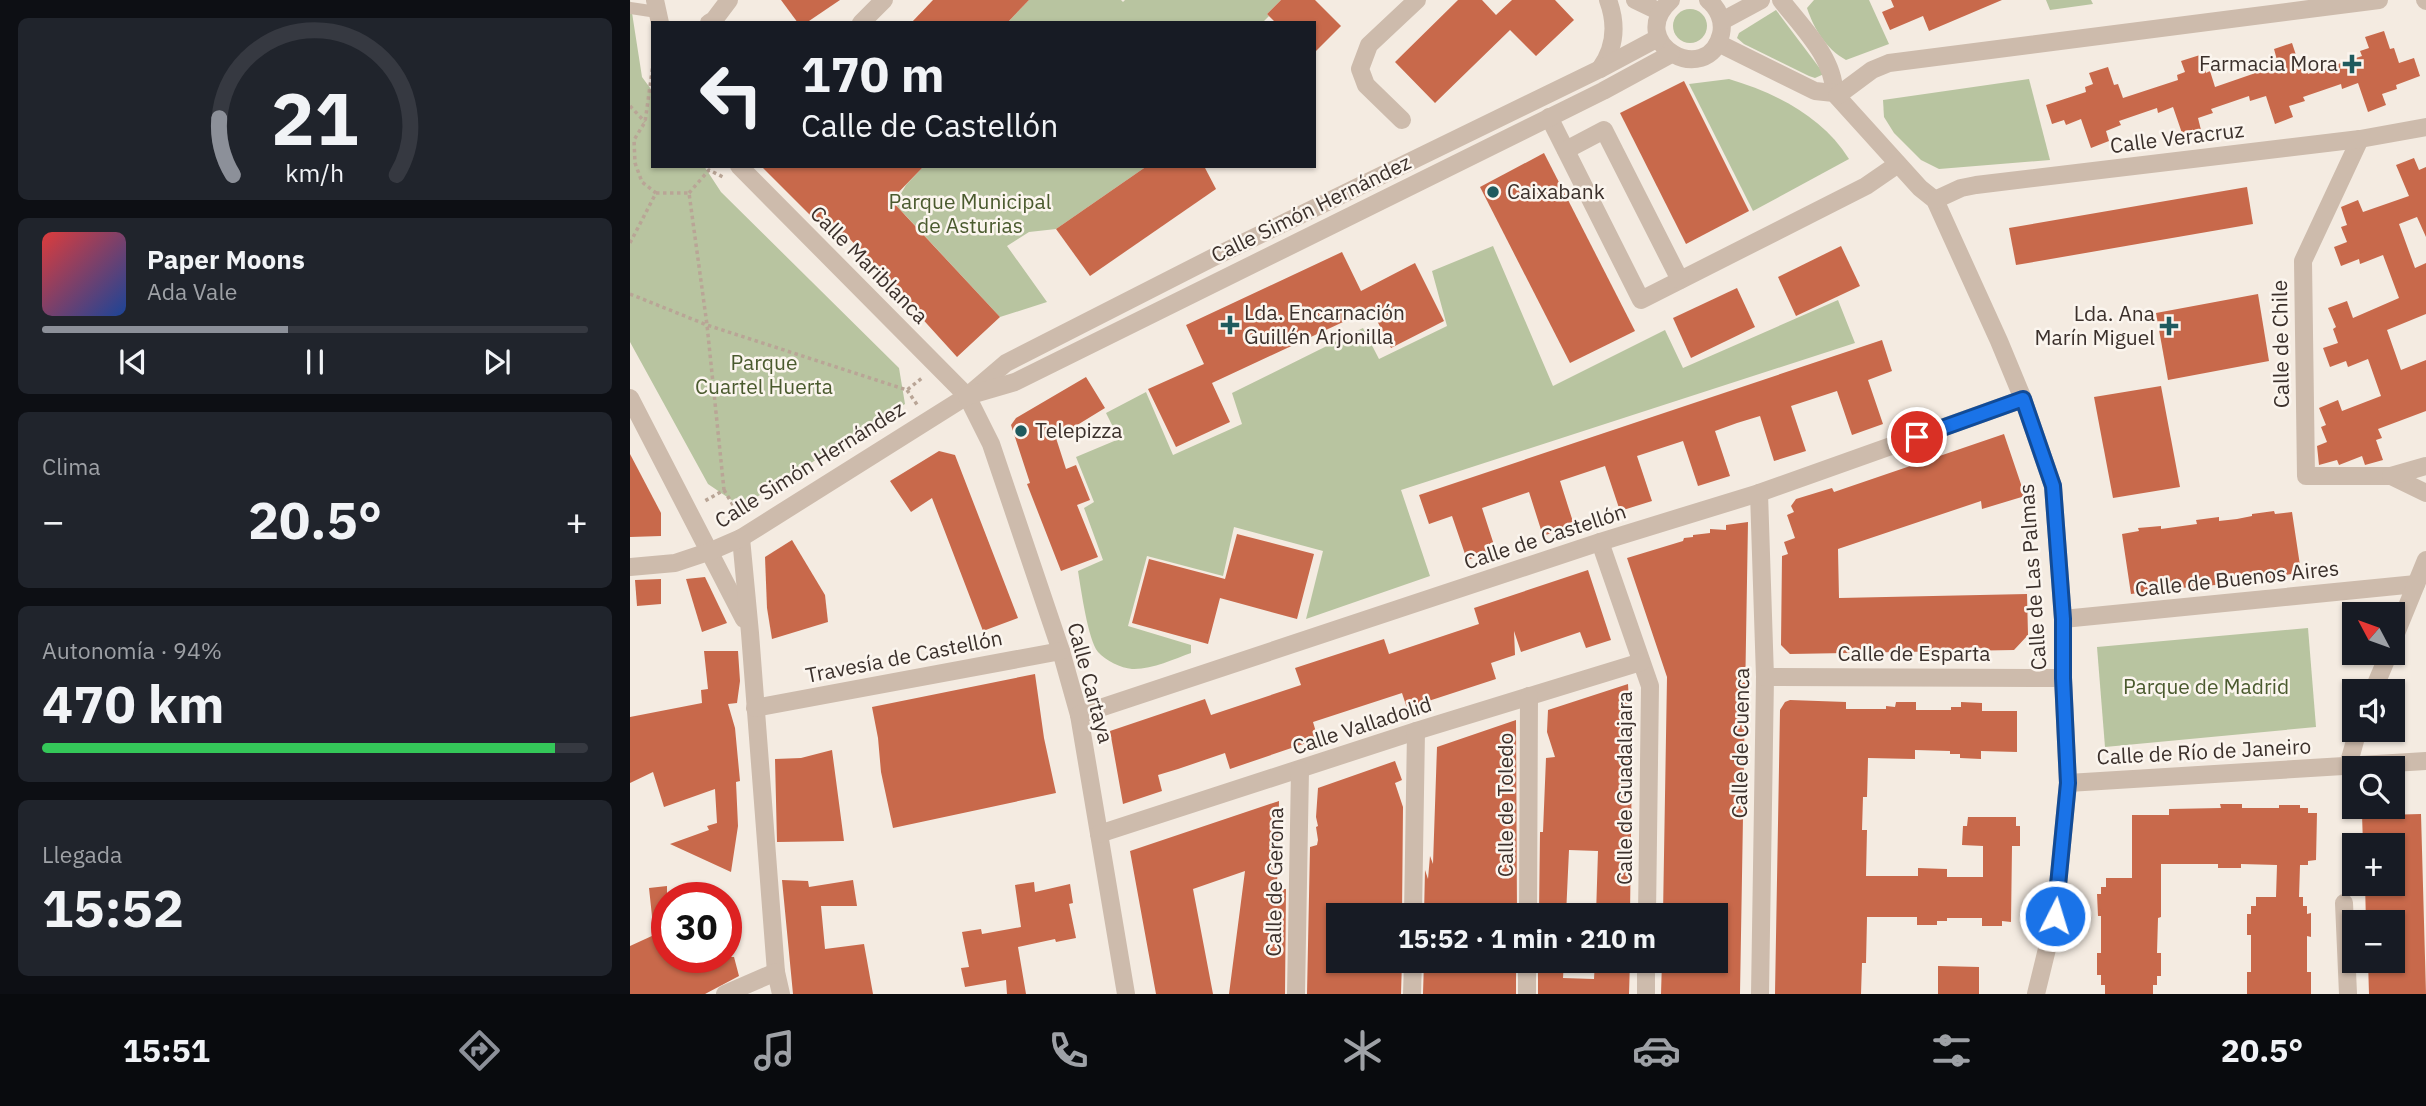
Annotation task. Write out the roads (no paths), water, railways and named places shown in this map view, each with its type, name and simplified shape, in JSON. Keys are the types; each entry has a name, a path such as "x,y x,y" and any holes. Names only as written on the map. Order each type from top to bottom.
{"street":[{"path":"712,21 729,0"},
{"path":"863,21 884,0"},
{"path":"1402,120 1366,85 1360,69 1369,45 1417,0"},
{"path":"1601,69 1613,44 1612,10 1608,0"},
{"path":"1635,0 1666,6 1656,27 1658,38 1671,54 1692,60 1708,54 1718,43 1722,32 1718,7 1761,0"},
{"path":"1781,0 1818,50 1834,78 1835,94"},
{"path":"1718,43 1815,91 1835,94 1872,70 1889,63 2379,0"},
{"name":"Calle Simón Hernández","path":"630,567 675,564 740,538 967,396 1006,363 1227,251 1601,69 1658,38"},
{"name":"Calle Simón Hernández","path":"967,396 1015,382 1671,54"},
{"name":"Calle de Las Palmas","path":"1835,94 1935,201 1999,341 2023,399 2053,486 2063,619 2068,783 2055,916 2036,994"},
{"path":"1549,117 1641,300 1866,186 1898,164"},
{"name":"Calle Veracruz","path":"1935,201 1961,188 1976,185 2360,139 2426,127"},
{"path":"1566,150 1604,130 1680,280"},
{"name":"Calle de Chile","path":"2360,139 2303,261 2306,476 2391,476 2426,466"},
{"name":"Calle Mariblanca","path":"741,168 967,396"},
{"name":"Calle Cartaya","path":"967,396 991,443 1061,651 1079,715 1126,994"},
{"path":"630,398 711,551 750,633"},
{"name":"Calle de Castellón","path":"1079,715 1600,542 1759,493 2023,399"},
{"name":"Calle de Chile","path":"2391,476 2426,493"},
{"name":"Calle de Cuenca","path":"1759,493 1765,677 1760,994"},
{"path":"740,538 780,994"},
{"name":"Calle de Guadalajara","path":"1600,542 1650,686 1647,903"},
{"path":"2405,611 2426,559"},
{"name":"Calle de Buenos Aires","path":"2063,619 2416,584"},
{"name":"Travesía de Castellón","path":"755,708 1061,651"},
{"name":"Calle Valladolid","path":"1099,834 1416,731 1641,662"},
{"name":"Calle de Esparta","path":"1765,677 2063,678"},
{"name":"Calle de Toledo","path":"1528,903 1529,696"},
{"path":"1413,903 1416,731"},
{"name":"Calle de Río de Janeiro","path":"2405,762 2426,761"},
{"name":"Calle de Río de Janeiro","path":"2068,783 2342,766"},
{"name":"Calle de Gerona","path":"1296,994 1300,770"},
{"path":"2344,904 2348,994"},
{"path":"725,994 776,972"},
{"path":"1412,994 1413,973"},
{"path":"1527,973 1527,994"},
{"path":"1646,973 1646,994"}],"lane":[{"path":"630,8 657,12"}],"place":[{"name":"Farmacia Mora","path":"2352,64"},
{"name":"Caixabank","path":"1493,192"},
{"name":"Lda. Encarnación Guillén Arjonilla","path":"1230,325"},
{"name":"Lda. Ana Marín Miguel","path":"2169,326"},
{"name":"Telepizza","path":"1021,431"}],"park label":[{"name":"Parque Municipal de Asturias","path":"970,214"},
{"name":"Parque Cuartel Huerta","path":"764,375"},
{"name":"Parque de Madrid","path":"2206,687"}]}
